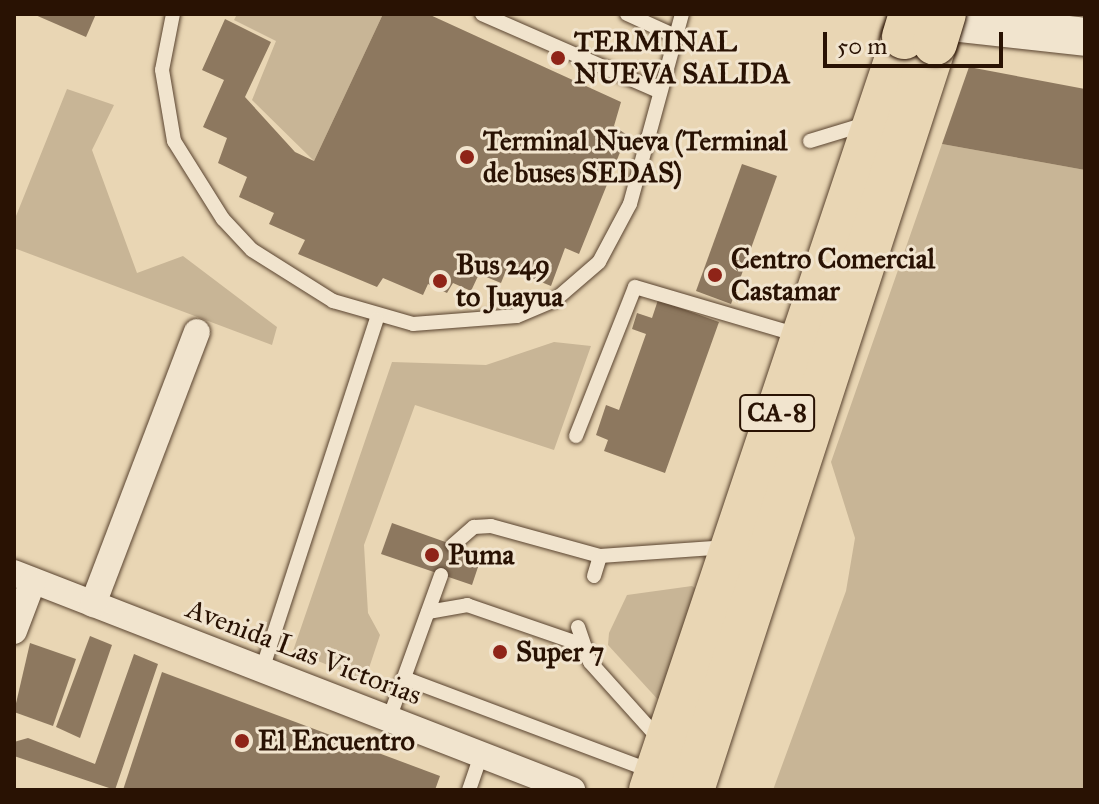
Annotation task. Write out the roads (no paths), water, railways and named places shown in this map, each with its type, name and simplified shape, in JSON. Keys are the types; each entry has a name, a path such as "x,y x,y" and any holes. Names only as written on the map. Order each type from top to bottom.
{"highway":[{"name":"CA-8","path":"667,775 732,546 874,122 918,24"},
{"name":"CA-8","path":"667,775 918,24"}],"street":[{"path":"918,24 958,27 977,19 1085,37"},
{"path":"93,604 197,332"},
{"path":"14,631 23,577"},
{"name":"Avenida Las Victorias","path":"23,577 572,790"}],"lane":[{"path":"173,14 162,70 165,107 197,183 252,250 333,301 377,319 473,323 555,300 599,262 630,204 673,35 682,14"},
{"path":"482,14 658,91"},
{"path":"627,14 673,35"},
{"path":"810,141 874,122"},
{"path":"576,436 635,287 802,337"},
{"path":"262,670 377,319"},
{"path":"453,545 474,527 491,526 600,556 732,546"},
{"path":"594,576 600,556"},
{"path":"389,719 441,575"},
{"path":"428,612 467,605 580,644"},
{"path":"578,627 580,644 667,775"},
{"path":"404,678 667,775"},
{"path":"469,790 481,755"}],"place":[{"name":"TERMINAL NUEVA SALIDA","path":"558,58"},
{"name":"Terminal Nueva (Terminal de buses SEDAS)","path":"467,157"},
{"name":"Centro Comercial Castamar","path":"715,275"},
{"name":"Bus 249 to Juayua","path":"440,281"},
{"name":"Puma","path":"432,555"},
{"name":"Super 7","path":"500,652"},
{"name":"El Encuentro","path":"242,741"}]}
